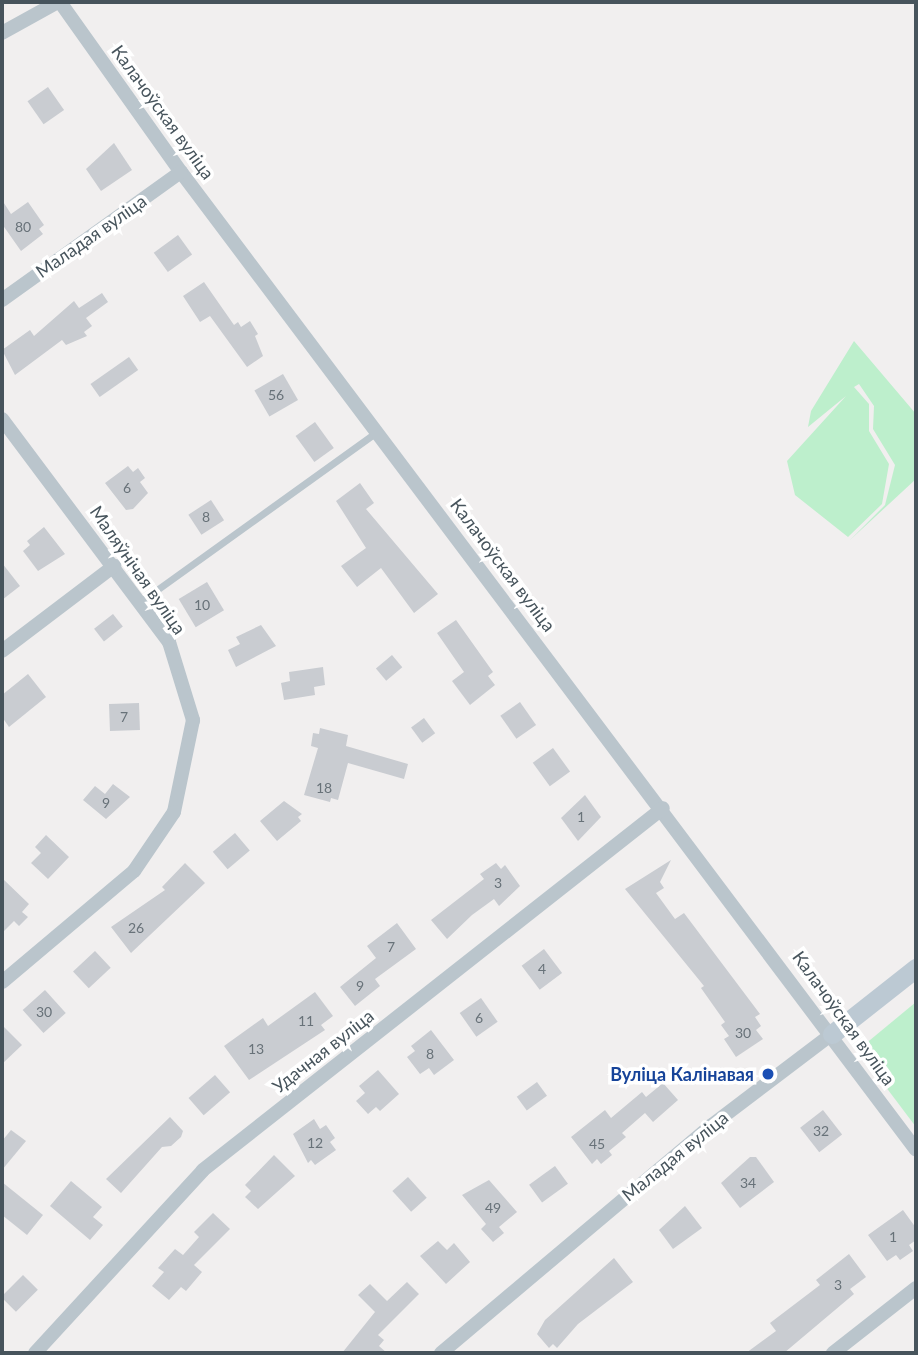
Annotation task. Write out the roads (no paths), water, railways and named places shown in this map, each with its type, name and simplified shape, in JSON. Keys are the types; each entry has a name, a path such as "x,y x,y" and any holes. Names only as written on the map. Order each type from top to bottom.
{"street":[{"path":"2,33 59,2"},
{"name":"Калачоўская вуліца","path":"59,2 181,172 663,808 916,1150"},
{"name":"Маладая вуліца","path":"2,300 181,172"},
{"name":"Маляўнічая вуліца","path":"2,419 169,642 193,720 174,812 134,872 2,982"},
{"path":"2,651 114,566"},
{"name":"Удачная вуліца","path":"35,1353 202,1170 663,808"},
{"name":"Маладая вуліца","path":"441,1353 712,1125 916,968"},
{"path":"833,1353 916,1288"}],"lane":[{"path":"140,602 378,431"}],"place":[{"name":"Вуліца Калінавая","path":"768,1074"}]}
